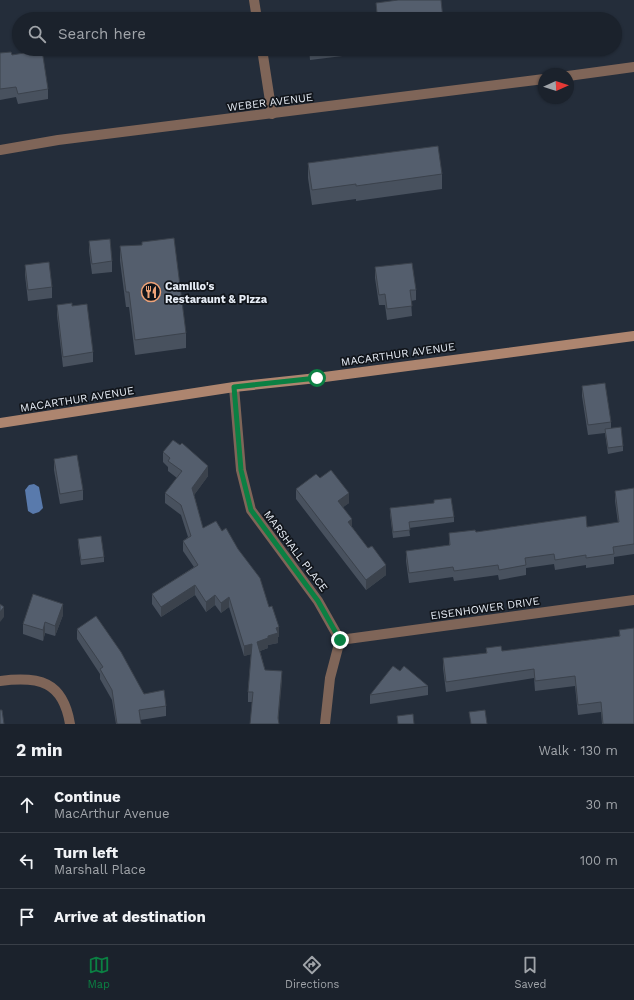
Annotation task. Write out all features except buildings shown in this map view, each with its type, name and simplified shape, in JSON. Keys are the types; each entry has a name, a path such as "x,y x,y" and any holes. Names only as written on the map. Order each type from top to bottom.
{"street":[{"path":"254,0 256,12"},
{"path":"263,56 272,114"},
{"path":"574,75 634,67"},
{"name":"WEBER AVENUE","path":"0,150 58,140 538,80"},
{"name":"MACARTHUR AVENUE","path":"0,422 234,387 317,378 433,361 634,336"},
{"name":"MARSHALL PLACE","path":"234,387 241,470 251,510 318,601 340,640"},
{"name":"EISENHOWER DRIVE","path":"340,640 634,600"},
{"path":"325,724 330,678 340,640"},
{"path":"0,681 18,679 36,681 50,685 62,697 70,724"}],"water":[{"path":"34,484 39,487 43,508 39,512 33,514 28,511 25,490 29,485"}],"place":[{"name":"Camillo's Restaraunt & Pizza","path":"151,292"}],"route":[{"path":"317,378 234,387 241,470 251,510 318,601 340,640"}]}
